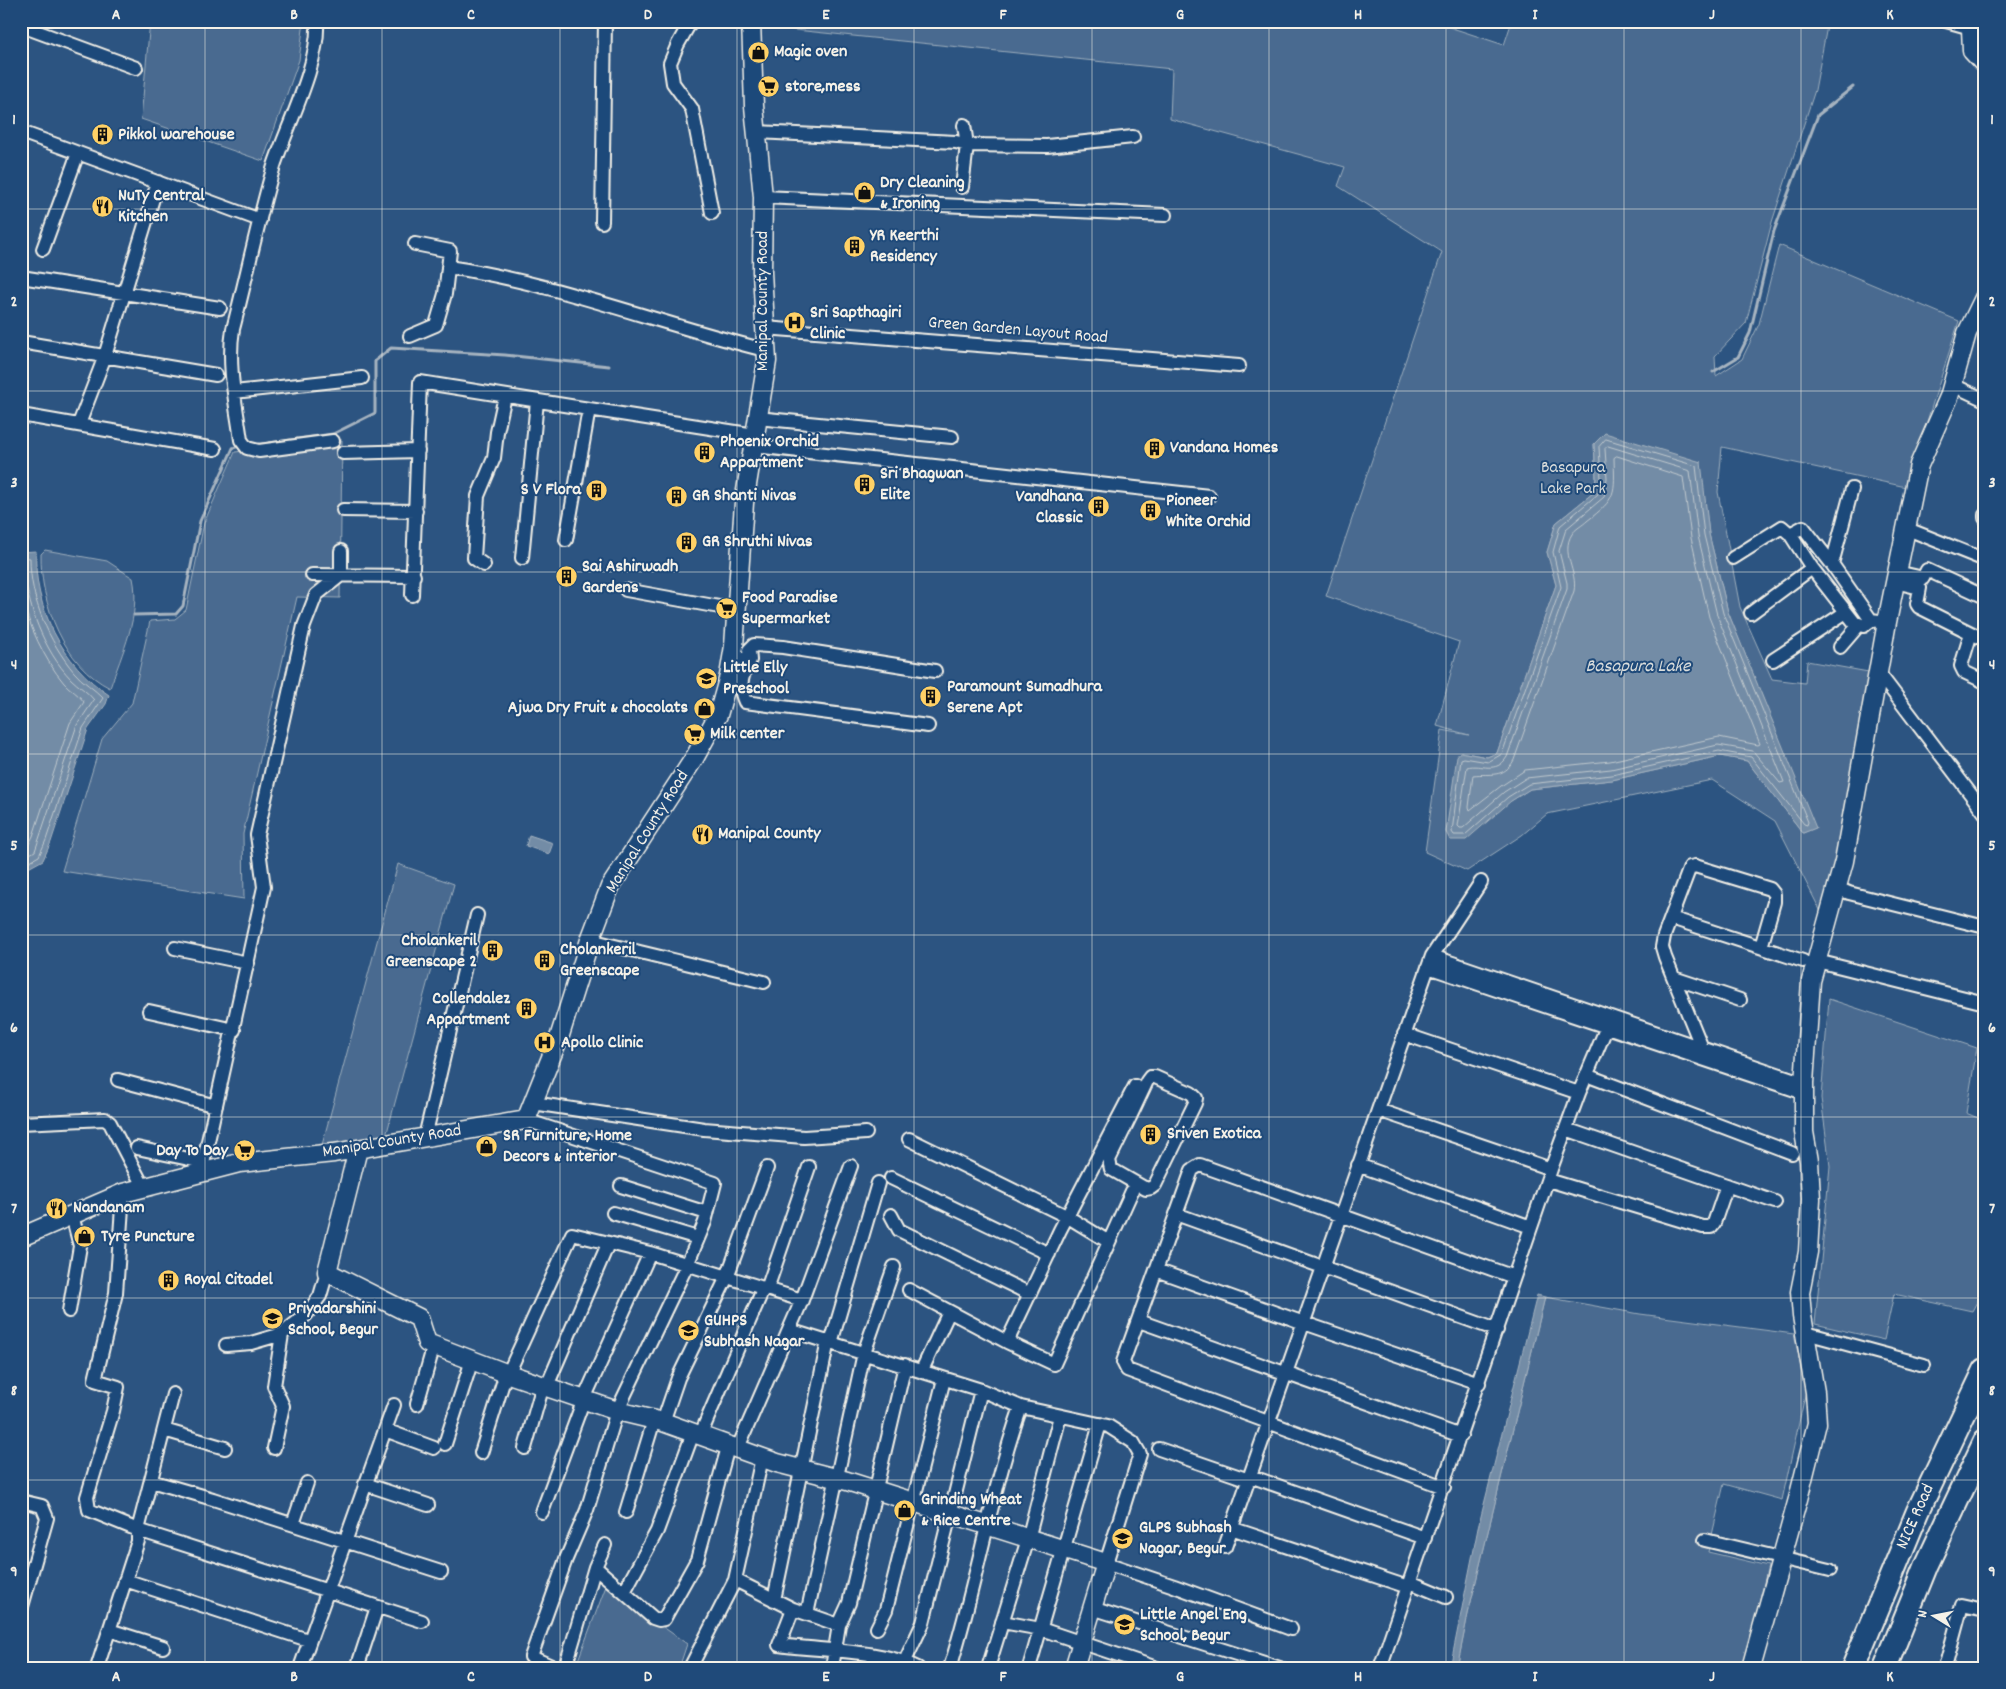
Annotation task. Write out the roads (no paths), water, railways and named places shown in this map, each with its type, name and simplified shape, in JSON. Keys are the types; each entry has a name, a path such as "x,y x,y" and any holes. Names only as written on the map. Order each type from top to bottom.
{"highway":[{"name":"NICE Road","path":"1853,1668 1918,1510 1985,1370"},
{"name":"NICE Road","path":"1885,1668 1928,1564 1985,1441"}],"street":[{"path":"24,21 22,27 136,68"},
{"path":"317,21 318,28 310,67 275,166 230,343 234,392 242,440 247,448 259,451 333,441"},
{"path":"602,222 605,21"},
{"path":"692,21 678,44 670,63 673,83 692,109 712,212"},
{"name":"Manipal County Road","path":"21,1237 123,1193 144,1188 202,1167 358,1149 426,1137 530,1112 560,1035 590,940 610,887 695,757 718,715 732,658 744,504 766,362 762,272 763,196 754,106 751,21"},
{"path":"1946,21 1971,25 1972,52 1985,65"},
{"path":"962,187 967,145 964,125"},
{"path":"21,132 260,220"},
{"path":"757,132 956,142 967,145 1047,146 1133,136"},
{"path":"43,249 78,153"},
{"path":"79,424 105,356 158,182"},
{"path":"763,196 1165,215"},
{"path":"410,336 436,325 445,294 450,251 415,244"},
{"path":"448,267 495,274 714,337 766,350"},
{"path":"21,277 220,308"},
{"path":"1840,648 1872,622 1896,577 1919,465 1949,398 1967,333 1985,296"},
{"name":"Green Garden Layout Road","path":"765,328 1239,366"},
{"path":"21,342 216,375"},
{"path":"234,392 362,378"},
{"path":"412,596 420,382 589,409 1208,496"},
{"path":"1953,384 1985,400"},
{"path":"484,565 474,558 478,496 494,458 497,432 505,396"},
{"path":"522,558 537,401"},
{"path":"566,540 589,409"},
{"path":"21,415 215,449"},
{"path":"755,433 952,437"},
{"path":"343,453 418,451"},
{"path":"1832,564 1852,489"},
{"path":"343,510 416,511"},
{"path":"1733,558 1782,527 1790,534 1812,568 1854,622 1872,622"},
{"path":"1751,1668 1817,1424 1815,1392 1802,1316 1800,1292 1808,1252 1811,1198 1810,1161 1804,1132 1804,1088 1812,981 1810,961 1837,888 1844,861 1878,672 1872,622 1832,564 1803,527 1790,534"},
{"path":"1905,528 1985,560"},
{"path":"137,1148 202,1167 234,1030 264,887 257,835 304,626 316,595 341,575 342,551"},
{"path":"1751,613 1812,568"},
{"path":"1985,597 1927,570 1921,583 1917,604 1919,607 1985,640"},
{"path":"312,575 414,576"},
{"path":"1896,577 1921,583"},
{"path":"626,590 736,610"},
{"path":"1773,660 1846,612"},
{"path":"1971,633 1961,666 1964,672 1985,682"},
{"path":"928,726 745,702 740,692 743,673 750,660 750,650 754,645 783,647 935,671"},
{"path":"732,658 750,660"},
{"path":"1878,672 1985,813"},
{"path":"1702,1048 1664,957 1662,947 1690,867 1695,866 1770,889 1774,894 1774,902 1761,947"},
{"path":"1225,1547 1430,962 1481,882"},
{"path":"1837,888 1849,893 1985,927"},
{"path":"426,1137 477,915"},
{"path":"1671,918 1810,961 1985,1003"},
{"path":"590,940 764,982"},
{"path":"175,948 248,963"},
{"path":"1430,962 1804,1088"},
{"path":"1674,978 1740,1000"},
{"path":"149,1011 234,1030"},
{"path":"1609,1022 1702,1048 1804,1088"},
{"path":"1380,1668 1444,1487 1498,1330 1531,1226 1578,1093 1609,1022"},
{"path":"1404,1034 1578,1093"},
{"path":"1586,1076 1792,1153"},
{"path":"1007,1342 1068,1217 1115,1137 1126,1114 1150,1077 1155,1077 1184,1090 1196,1098 1155,1185 1151,1188 1146,1189 1111,1169 1109,1160 1115,1137"},
{"path":"118,1080 216,1106"},
{"path":"1126,1114 1135,1086"},
{"path":"1378,1110 1550,1174 1702,1227 1711,1228 1714,1224 1727,1185"},
{"path":"530,1112 804,1137 866,1133"},
{"path":"530,1112 715,1183 707,1213 687,1265 618,1411 587,1510 566,1559 531,1657 556,1668"},
{"path":"21,1124 105,1119 110,1123 144,1188"},
{"path":"1566,1128 1775,1202"},
{"path":"909,1139 1068,1217 1109,1242"},
{"path":"226,1345 251,1343 282,1334 306,1315 320,1296 358,1149"},
{"path":"595,1567 653,1618 658,1620 664,1619 697,1560 733,1448 802,1300 851,1166"},
{"path":"1444,1487 1268,1424 1127,1370 1124,1362 1192,1170 1200,1166 1514,1277"},
{"path":"1358,1166 1531,1226"},
{"path":"624,1592 657,1531 697,1434 766,1288 809,1167"},
{"path":"626,1512 659,1421 678,1378 728,1278 767,1168"},
{"path":"891,1178 1049,1254"},
{"path":"774,1600 829,1342 878,1183"},
{"path":"621,1186 707,1213"},
{"path":"909,1290 1007,1342 1054,1364 1132,1191"},
{"path":"123,1193 116,1293 95,1380 118,1387 113,1411 87,1497 88,1510 138,1530 422,1621"},
{"path":"613,1213 698,1238"},
{"path":"1176,1214 1498,1330"},
{"path":"69,1311 80,1246 72,1215"},
{"path":"891,1215 900,1230 1030,1294"},
{"path":"481,1453 507,1373 572,1234 650,1253 802,1300"},
{"path":"525,1448 545,1386 608,1244"},
{"path":"542,1512 584,1399 650,1253"},
{"path":"807,1614 864,1353 894,1267"},
{"path":"1156,1270 1479,1383"},
{"path":"327,1272 419,1318 427,1342 507,1373 618,1411 659,1421 762,1458 838,1479 1106,1563 1291,1629"},
{"path":"922,1370 949,1312"},
{"path":"1139,1321 1461,1436"},
{"path":"789,1330 922,1370 981,1390 1021,1407 1108,1426 1133,1442 1140,1454 1074,1668"},
{"path":"1806,1333 1924,1364"},
{"path":"274,1448 283,1406 274,1386 282,1334"},
{"path":"417,1404 434,1345"},
{"path":"385,1430 439,1446 472,1360"},
{"path":"832,1668 839,1625 849,1603 905,1365"},
{"path":"877,1628 886,1610 944,1379"},
{"path":"905,1661 923,1622 981,1390"},
{"path":"97,1668 138,1541 138,1530 173,1394"},
{"path":"300,1668 308,1640 394,1405"},
{"path":"950,1668 966,1617 1010,1436 1021,1407"},
{"path":"988,1668 1028,1539 1060,1416"},
{"path":"1030,1668 1100,1424"},
{"path":"164,1430 225,1448"},
{"path":"1159,1449 1425,1538"},
{"path":"690,1668 735,1580 762,1458"},
{"path":"151,1481 442,1572"},
{"path":"293,1524 307,1483"},
{"path":"365,1484 428,1504"},
{"path":"21,1501 42,1506 47,1518 21,1610"},
{"path":"1231,1528 1446,1597"},
{"path":"1705,1540 1830,1570"},
{"path":"565,1668 595,1567 605,1545"},
{"path":"125,1580 308,1640"},
{"path":"735,1580 792,1609 839,1625"},
{"path":"1945,1668 1962,1605 1985,1610"},
{"path":"357,1668 377,1606"},
{"path":"1092,1608 1280,1668"},
{"path":"792,1609 779,1645 835,1650 905,1661 918,1668"},
{"path":"1002,1622 1040,1630 1157,1668"},
{"path":"109,1630 163,1647"}],"water":[{"name":"Basapura Lake","path":"1605,433 1701,462 1709,534 1728,612 1816,828 1803,833 1747,761 1720,756 1612,780 1530,789 1511,801 1466,840 1450,840 1446,832 1457,756 1460,752 1487,757 1497,753 1556,585 1547,552 1556,523 1593,493 1596,478 1594,444"},
{"path":"36,551 36,572 40,593 54,633 78,668 109,695 106,704 88,729 51,842 43,860 21,872 21,552"},
{"path":"529,835 553,843 549,854 526,846"},
{"path":"1537,1295 1545,1297 1468,1614 1457,1668 1450,1668 1478,1528"}],"waterway":[{"path":"1713,372 1738,357 1750,333 1774,231 1818,115 1853,87"},
{"path":"255,445 333,434 375,413 375,361 391,348 505,355 609,366"},
{"path":"134,615 176,614 183,606 200,521 233,448 236,447"}],"place":[{"name":"Magic oven","path":"758,52"},
{"name":"store,mess","path":"769,87"},
{"name":"Pikkol warehouse","path":"102,135"},
{"name":"Dry Cleaning & Ironing","path":"864,193"},
{"name":"NuTy Central Kitchen","path":"102,206"},
{"name":"YR Keerthi Residency","path":"854,246"},
{"name":"Sri Sapthagiri Clinic","path":"794,323"},
{"name":"Vandana Homes","path":"1154,448"},
{"name":"Phoenix Orchid Appartment","path":"704,452"},
{"name":"Sri Bhagwan Elite","path":"864,484"},
{"name":"S V Flora","path":"597,490"},
{"name":"GR Shanti Nivas","path":"676,496"},
{"name":"Vandhana Classic","path":"1099,507"},
{"name":"Pioneer White Orchid","path":"1150,511"},
{"name":"GR Shruthi Nivas","path":"686,542"},
{"name":"Sai Ashirwadh Gardens","path":"566,577"},
{"name":"Food Paradise Supermarket","path":"726,608"},
{"name":"Little Elly Preschool","path":"707,678"},
{"name":"Paramount Sumadhura Serene Apt","path":"931,697"},
{"name":"Ajwa Dry Fruit & chocolats","path":"704,708"},
{"name":"Milk center","path":"694,734"},
{"name":"Manipal County","path":"702,834"},
{"name":"Cholankeril Greenscape 2","path":"493,951"},
{"name":"Cholankeril Greenscape","path":"544,960"},
{"name":"Collendalez Appartment","path":"526,1009"},
{"name":"Apollo Clinic","path":"545,1043"},
{"name":"Sriven Exotica","path":"1151,1134"},
{"name":"SR Furniture, Home Decors & interior","path":"487,1146"},
{"name":"Day To Day","path":"244,1151"},
{"name":"Nandanam","path":"57,1208"},
{"name":"Tyre Puncture","path":"85,1237"},
{"name":"Royal Citadel","path":"168,1280"},
{"name":"Priyadarshini School, Begur","path":"272,1319"},
{"name":"GUHPS Subhash Nagar","path":"688,1331"},
{"name":"Grinding Wheat & Rice Centre","path":"905,1510"},
{"name":"GLPS Subhash Nagar, Begur","path":"1123,1538"},
{"name":"Little Angel Eng School, Begur","path":"1124,1625"}],"park label":[{"name":"Basapura Lake Park","path":"1573,478"}]}
